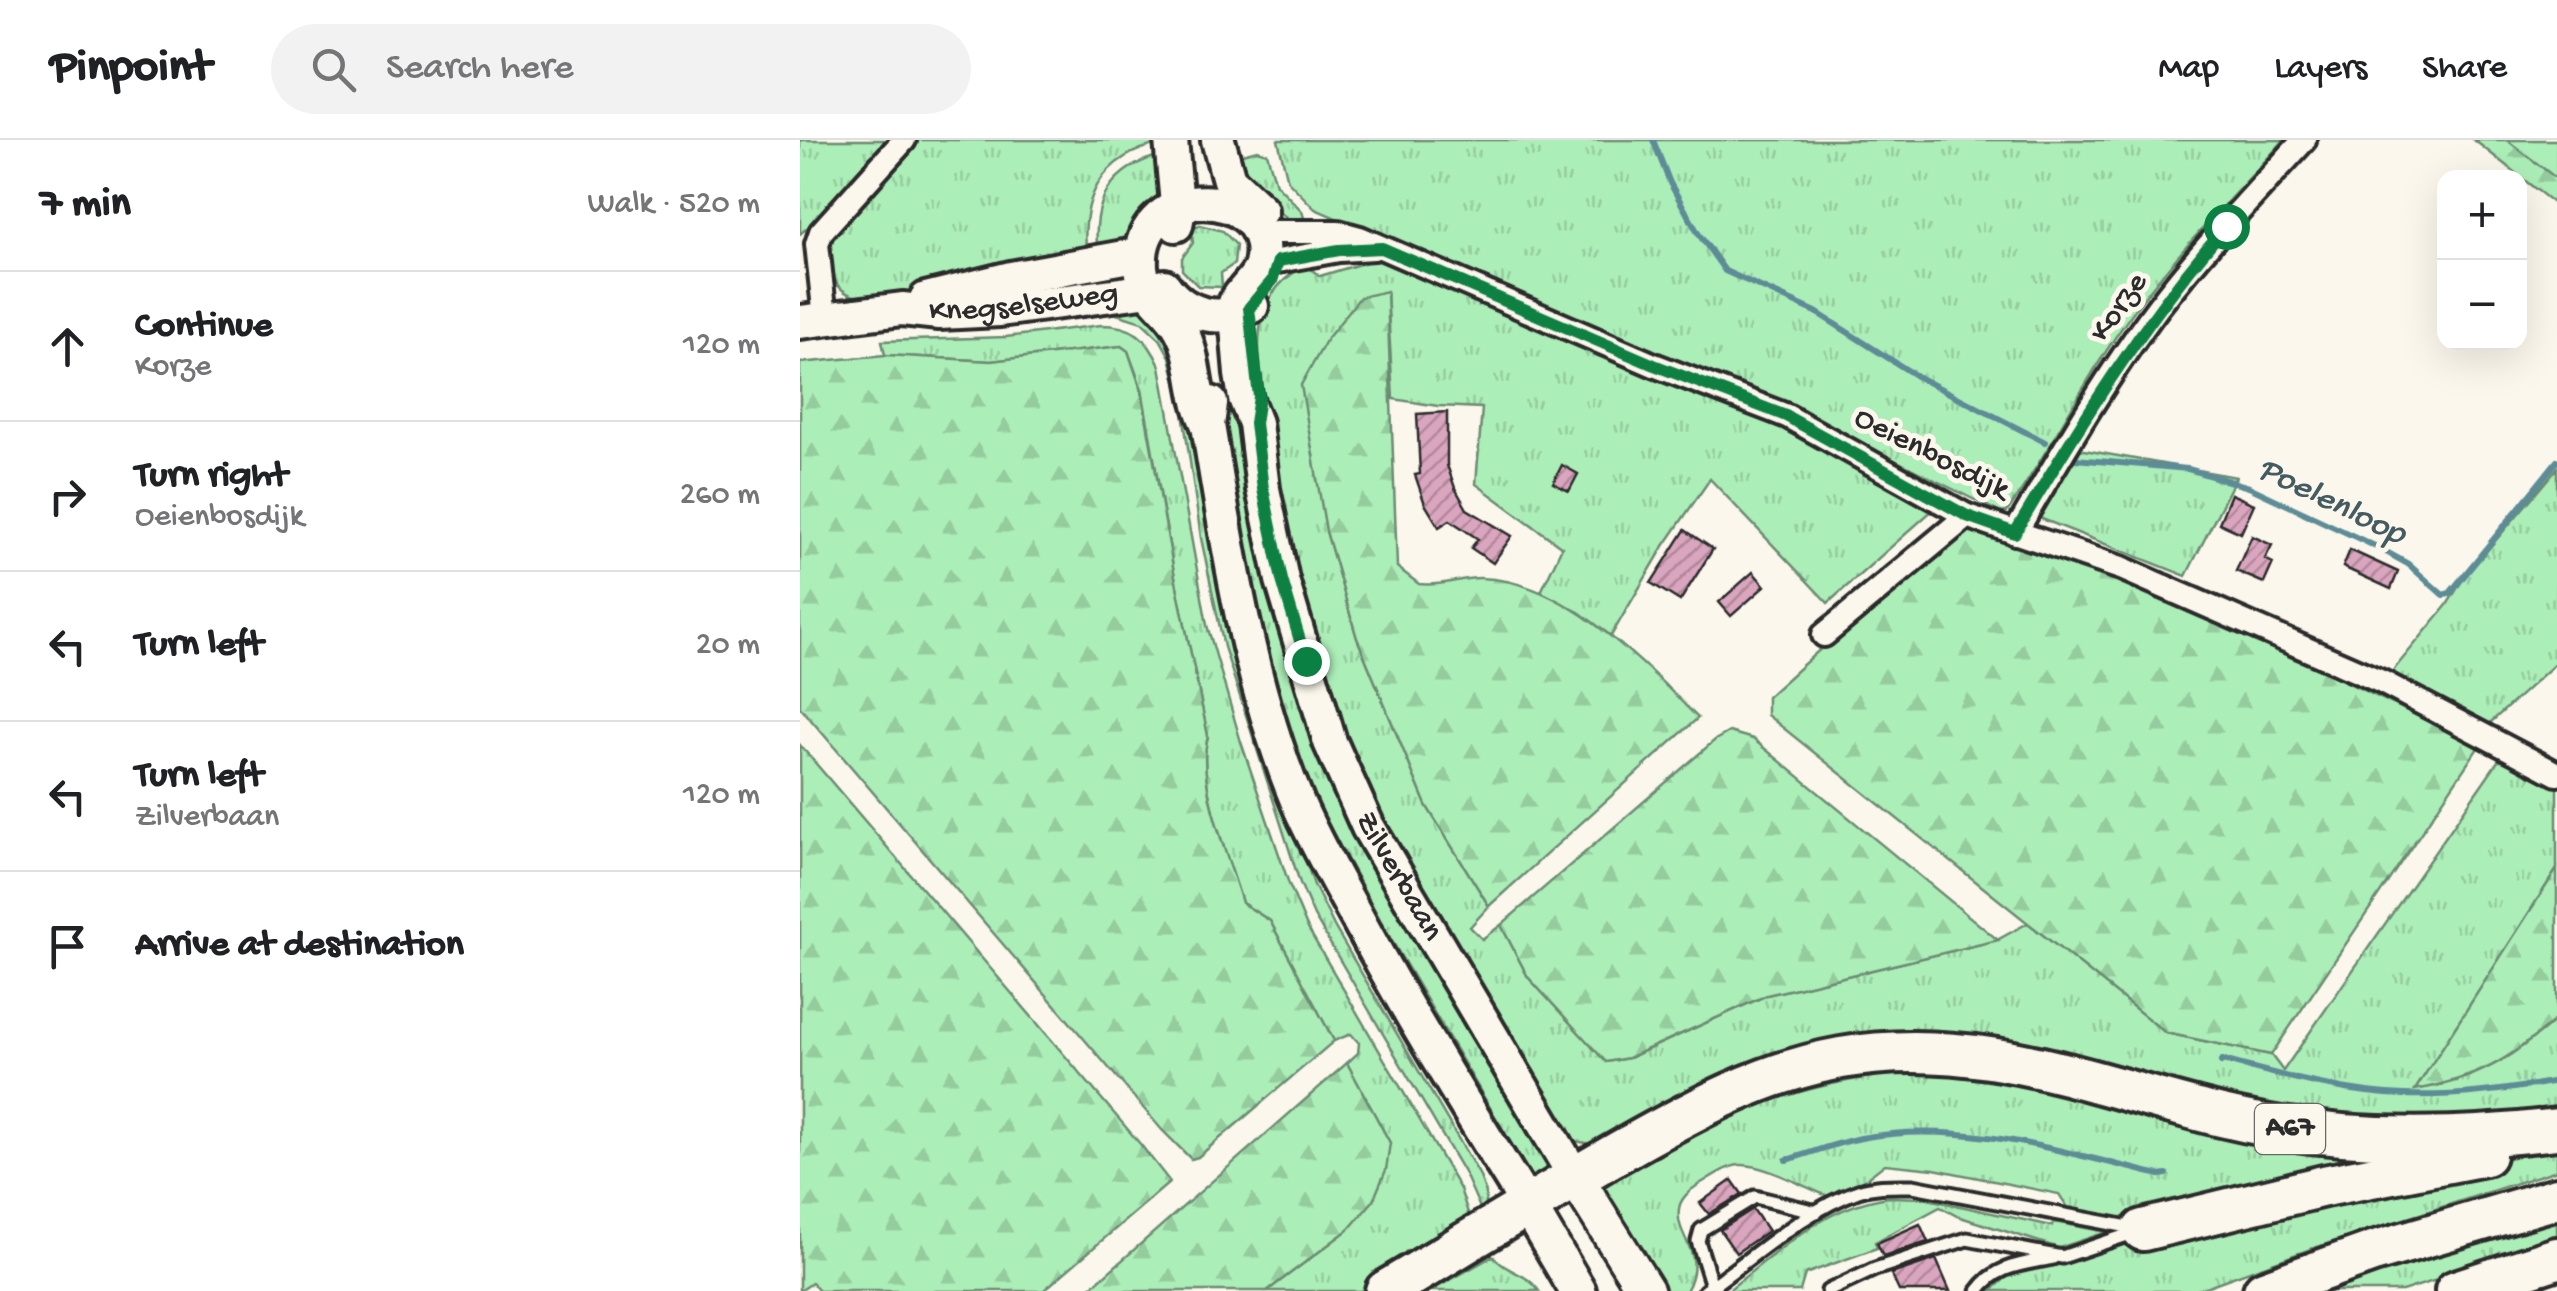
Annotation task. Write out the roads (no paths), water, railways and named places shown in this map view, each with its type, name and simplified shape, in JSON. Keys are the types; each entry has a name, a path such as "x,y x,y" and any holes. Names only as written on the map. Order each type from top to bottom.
{"highway":[{"name":"A67","path":"1386,1291 1575,1177 1720,1096 1815,1064 1893,1052 2000,1057 2228,1118 2312,1132 2426,1138 2557,1129"},
{"name":"A67","path":"2143,1230 2324,1186 2557,1140"},
{"path":"2264,1291 2373,1252 2557,1198"},
{"path":"2456,1291 2557,1258"}],"main road":[{"path":"1170,302 1160,277 1157,252 1177,222 1171,140"},
{"path":"1205,140 1227,196 1270,242 1252,282 1239,296 1242,310"},
{"path":"1218,140 1227,196"},
{"path":"1170,302 1141,254 1156,222 1177,206 1227,196"},
{"name":"Knegselseweg","path":"902,309 928,298 1011,278 1141,254"},
{"name":"Knegselseweg","path":"813,320 902,309 940,313 1170,302 1216,316 1242,310"},
{"name":"Zilverbaan","path":"1170,302 1211,403 1208,425 1236,586 1272,726 1298,802 1419,1032 1577,1289"},
{"name":"Zilverbaan","path":"1242,310 1245,398 1255,423 1263,489 1282,580 1330,742 1368,827 1638,1276"}],"street":[{"name":"Knegselseweg","path":"813,320 821,232 904,140"},
{"name":"Korze","path":"2015,533 2070,440 2155,311 2304,140"},
{"name":"Oeienbosdijk","path":"1270,242 1338,232 1382,248 1654,365 1786,416 1967,516 2121,568 2382,682 2557,774"},
{"path":"1824,636 1967,516"}],"lane":[{"name":"A67","path":"1818,1212 1755,1196 1701,1230 1698,1241 1708,1288 1818,1212 1857,1191 1879,1186 1913,1186 2143,1230"},
{"name":"A67","path":"1978,1291 1992,1274 2008,1267 2062,1256 2143,1230"},
{"name":"A67","path":"1828,1291 1876,1269 1967,1239 2062,1256"}],"waterway":[{"name":"Poelenloop","path":"1653,140 1670,183 1725,271 1816,312 1918,377 2045,442"},
{"name":"Poelenloop","path":"2075,459 2188,469 2249,487 2408,564 2443,595 2450,593 2557,461"},
{"path":"2221,1062 2381,1094 2443,1095 2557,1081"},
{"path":"1786,1160 1861,1138 1936,1133 2012,1141 2167,1174"}]}
